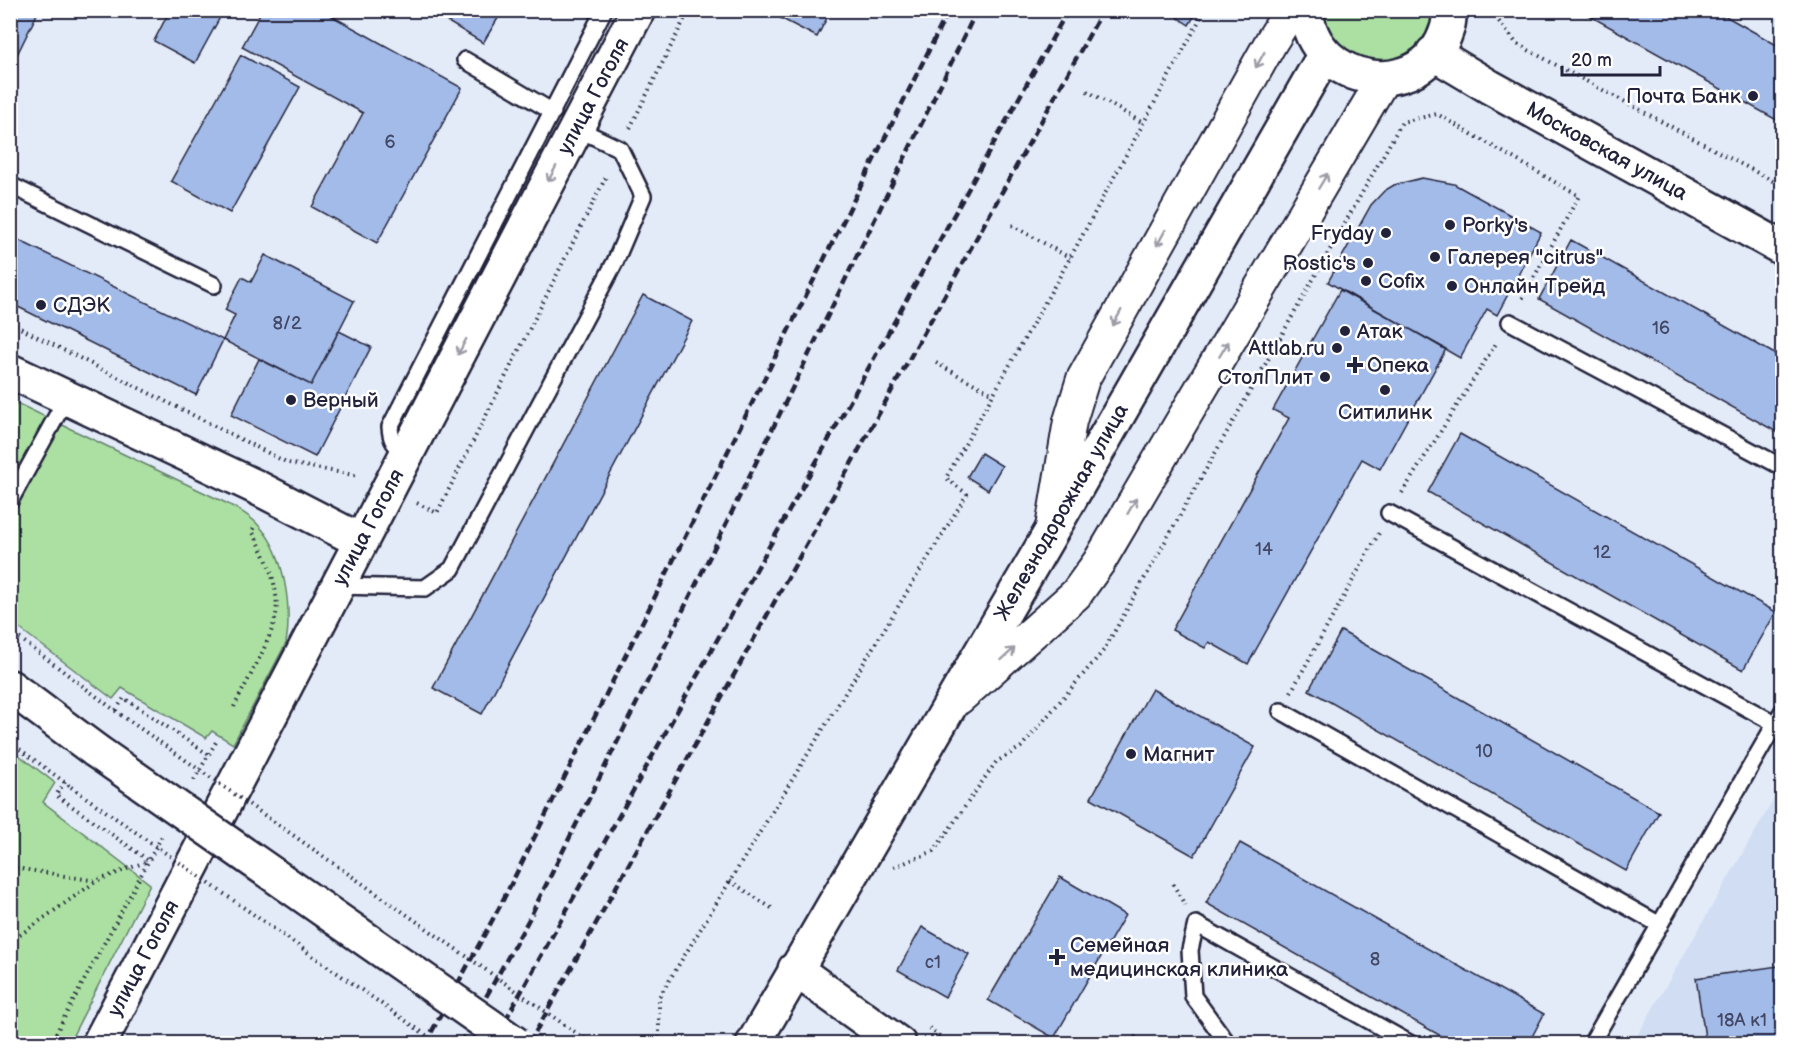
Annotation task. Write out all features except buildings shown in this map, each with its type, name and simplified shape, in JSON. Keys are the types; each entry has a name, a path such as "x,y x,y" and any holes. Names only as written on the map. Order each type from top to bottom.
{"street":[{"name":"улица Гоголя","path":"99,1044 407,452 565,120 638,10"},
{"path":"1051,532 1070,421 1083,379 1291,10"},
{"path":"1306,10 1307,21 1314,39 1324,54 1341,68 1362,77 1384,78 1402,74 1419,66 1447,26"},
{"name":"Московская улица","path":"1447,26 1499,92 1782,248"},
{"name":"Железнодорожная улица","path":"753,1044 1051,532 1324,54"},
{"path":"949,706 1076,594 1099,562 1384,78"},
{"path":"10,370 254,486 361,541"},
{"path":"10,687 96,751 516,1044"},
{"path":"795,969 899,1044"}],"lane":[{"path":"565,120 604,10"},
{"path":"337,586 425,588 452,569 610,273 643,196 620,149 565,120 465,60"},
{"path":"10,185 214,285"},
{"path":"1510,322 1782,467"},
{"path":"10,501 67,397"},
{"path":"1389,513 1779,718 1591,1044"},
{"path":"1281,711 1660,925"},
{"path":"1228,1044 1193,996 1191,950 1196,924 1411,1044"}],"path":[{"path":"659,1044 660,997 967,494 946,478 1070,258 1205,10"},
{"path":"1496,10 1497,19 1517,44 1782,186"},
{"path":"1087,91 1143,123"},
{"path":"890,869 934,852 996,762 1022,747 1104,650 1402,122 1437,114 1579,196 1510,322 1389,513 1281,711"},
{"path":"1012,225 1070,258"},
{"path":"936,363 993,394"},
{"path":"233,710 272,630 276,611 273,578 263,549 252,531 288,463"},
{"path":"10,631 121,715 592,1044"},
{"path":"116,710 124,698 209,755"},
{"path":"192,783 218,738"},
{"path":"10,742 439,1044"},
{"path":"65,782 56,795 148,860"},
{"path":"50,1044 165,832"},
{"path":"10,942 96,881 148,860"},
{"path":"10,867 96,881"},
{"path":"730,881 773,909"}],"shaded area":[{"path":"1782,785 1782,1043 1633,1043"}],"green space":[{"path":"1320,11 1437,11 1423,44 1406,58 1383,65 1364,63 1331,41"},
{"path":"10,400 234,507 253,520 269,539 285,583 288,614 286,643 233,744 212,731 206,738 122,688 113,699 11,622"},
{"path":"11,749 55,783 43,802 150,884 69,1043 11,1043"}],"railway":[{"path":"425,1044 500,906 949,10"},
{"path":"460,1044 529,919 725,526 977,10"},
{"path":"492,1044 1068,10"},
{"path":"529,1044 1103,10"}],"place":[{"name":"Почта Банк","path":"1753,96"},
{"name":"Porky's","path":"1450,225"},
{"name":"Fryday","path":"1386,233"},
{"name":"Галерея \"citrus\"","path":"1435,257"},
{"name":"Rostic's","path":"1368,263"},
{"name":"Cofix","path":"1366,281"},
{"name":"Онлайн Трейд","path":"1452,286"},
{"name":"СДЭК","path":"41,305"},
{"name":"Атак","path":"1345,331"},
{"name":"Attlab.ru","path":"1337,348"},
{"name":"Опека","path":"1355,365"},
{"name":"СтолПлит","path":"1325,377"},
{"name":"Ситилинк","path":"1385,390"},
{"name":"Верный","path":"291,400"},
{"name":"Магнит","path":"1131,754"},
{"name":"Семейная медицинская клиника","path":"1057,957"}]}
